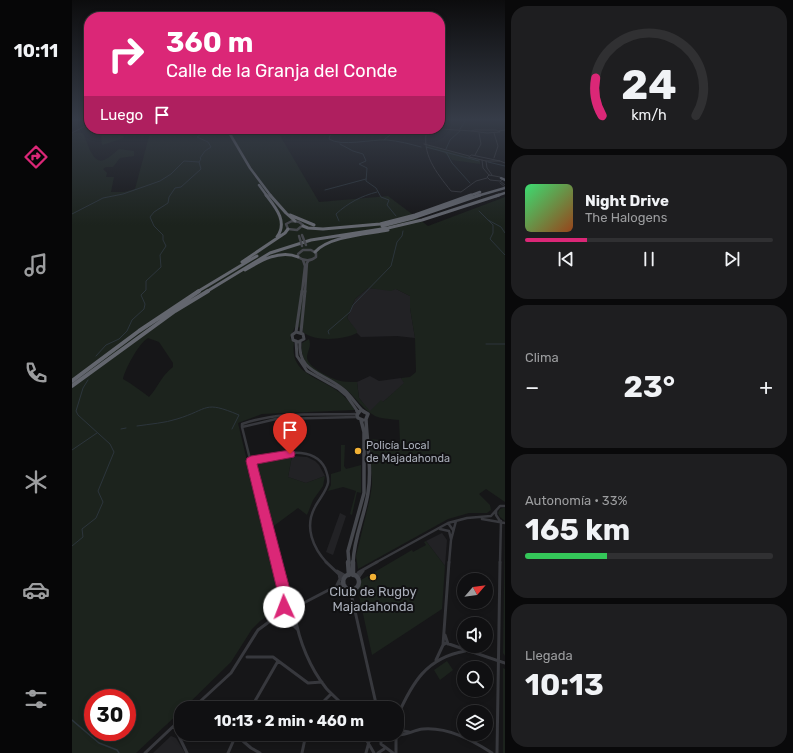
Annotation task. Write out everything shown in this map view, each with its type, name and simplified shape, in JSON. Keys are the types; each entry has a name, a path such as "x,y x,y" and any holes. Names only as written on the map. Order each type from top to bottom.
{"highway":[{"path":"240,155 257,182 277,208 280,216 281,232 269,245"},
{"path":"242,155 249,167 277,203 289,217 295,221"},
{"path":"501,181 505,180"},
{"path":"257,182 286,216 288,222"},
{"path":"302,227 323,229 372,225 415,215 480,192 505,188"},
{"path":"315,252 317,248 329,243 414,224 451,211 505,188"},
{"path":"174,308 242,265 281,246 324,235 390,225 419,217 482,194 505,188"},
{"path":"376,230 421,219 505,188"},
{"path":"390,225 417,216 450,202"},
{"path":"277,203 291,215 314,225"},
{"path":"72,386 120,350 181,308 238,270 270,253 310,240 376,230 422,220 451,211"},
{"path":"72,381 174,308 286,234 288,229"},
{"path":"181,308 260,262 287,253 293,253 298,256"}],"street":[{"path":"427,155 432,165 450,189 457,195"},
{"path":"466,155 471,158 486,161 500,161"},
{"path":"493,159 494,155"},
{"path":"469,156 493,159 505,163"},
{"path":"482,160 483,168 489,176"},
{"path":"486,161 487,168 492,175 501,181 505,188"},
{"path":"455,192 461,192 476,181 492,175"},
{"path":"487,178 497,182 501,181"},
{"path":"302,227 294,230 288,229 286,226 288,222 301,222 302,227 300,235 303,250"},
{"path":"294,230 300,235 309,250"},
{"path":"296,332 305,266 303,260 298,256 299,252 303,250 315,252 316,257 309,260 303,260"},
{"path":"296,341 300,341 305,338 301,332 307,263 309,260"},
{"path":"301,332 296,332 291,336 296,341 297,356 306,371 339,389 346,395 359,413"},
{"path":"300,341 300,356 309,369 341,388 359,413 361,420 364,443 364,493 348,551 352,596 375,701"},
{"path":"287,605 251,461 244,425 276,419 359,413 368,414 366,419 369,488 366,507 354,546 350,576"},
{"path":"361,420 366,419"},
{"path":"251,461 282,454 300,454 314,457 324,467 328,482 324,493 313,509 310,519 310,531 317,551 323,559 340,573 350,576 363,571"},
{"path":"287,605 294,608 335,588 350,576 363,571 448,524 456,521 491,516 500,506 505,506"},
{"path":"496,509 496,515 505,523"},
{"path":"477,518 500,520"},
{"path":"497,753 500,520"},
{"path":"436,661 442,647 444,634 451,540 456,521"},
{"path":"448,524 453,530"},
{"path":"438,529 449,531 451,540"},
{"path":"340,573 345,572 358,586 352,590"},
{"path":"335,588 340,579 340,573"},
{"path":"335,588 346,590 352,596"},
{"path":"201,701 231,673 258,630 281,613 282,608 287,605"},
{"path":"294,608 298,630 310,661 322,682 338,701"},
{"path":"281,613 286,620 298,630"},
{"path":"272,619 286,620 292,619 295,616"},
{"path":"444,634 449,644 449,653"},
{"path":"442,647 445,643 457,648"},
{"path":"442,647 444,652 449,653"},
{"path":"404,701 415,682 436,661 449,653 457,652"},
{"path":"472,653 505,663"},
{"path":"248,657 269,656 308,683 322,682"},
{"path":"255,701 278,661"},
{"path":"324,701 331,694"},
{"path":"145,753 174,726"},
{"path":"404,731 410,732 429,729 446,732 476,742 492,753"},
{"path":"404,735 410,732"},
{"path":"181,741 187,753"},
{"path":"228,753 233,741"},
{"path":"244,741 251,748 260,753"},
{"path":"302,753 304,741"},
{"path":"366,753 367,741"},
{"path":"367,741 374,753"},
{"path":"381,741 384,749 394,752 397,744 396,741"},
{"path":"378,753 384,749"}],"shaded area":[{"path":"72,155 92,155 100,161 111,155 134,155 120,158 113,167 106,167 103,169 107,173 106,177 114,177 111,192 124,192 135,189 144,155 292,155 319,202 388,196 428,226 505,197 505,502 486,489 479,494 490,505 491,510 487,513 469,513 448,519 358,569 356,556 372,485 370,439 400,442 399,420 375,416 366,410 343,387 311,368 303,356 302,343 309,339 310,344 307,358 311,365 315,368 325,375 337,380 344,382 357,382 359,398 370,411 381,400 383,402 404,383 401,378 410,377 416,372 415,338 410,308 410,296 396,289 391,291 368,288 355,299 347,318 357,333 345,337 321,339 303,332 303,328 295,327 290,338 294,343 296,361 300,367 311,376 339,392 348,400 355,410 262,414 238,423 281,604 276,608 277,610 260,621 252,629 231,662 191,701 174,701 174,718 136,753 72,753","holes":["148,338 159,342 173,363 173,367 149,397 123,379 126,369 133,357 144,341"]},
{"path":"447,155 463,155 480,160 480,164 452,160"},
{"path":"368,288 396,289 410,296 410,308 415,338 397,336 361,337 357,333 347,318 355,299"},
{"path":"370,376 379,381 401,378 405,383 383,402 381,401 370,412 359,398 357,382"},
{"path":"341,445 345,445 344,466 346,469 361,465 361,493 357,492 352,515 350,514 356,491 343,487 328,491 331,485 331,474 341,471"},
{"path":"292,456 307,457 315,461 325,476 306,483 288,477"},
{"path":"292,456 288,477 306,483 325,476 323,486 313,500 307,515 298,508 271,528 256,465 258,463"},
{"path":"505,508 505,521 498,513 500,509"},
{"path":"340,513 346,516 333,555 326,552"},
{"path":"505,521 505,656 503,653"},
{"path":"442,533 447,540 445,566 426,541"},
{"path":"426,541 445,566 442,609 372,655 358,591 361,580 412,550 413,552 426,545 424,542"},
{"path":"447,661 453,670 440,680 434,670"},
{"path":"503,668 505,669 505,753 503,753"},
{"path":"171,736 174,737 174,741 178,741 185,753 153,753"}],"waterway":[{"path":"199,162 202,155"},
{"path":"363,155 366,161 359,164 367,168 366,181 376,188 381,197 389,200 387,205 396,216"},
{"path":"448,155 452,163 470,183"},
{"path":"457,155 479,161"},
{"path":"72,214 103,198 123,194 160,181 171,174 184,161 199,162"},
{"path":"96,356 106,345 119,339 127,331 132,320 144,309 145,304 141,295 146,290 146,281 161,267 160,255 166,246 163,240 163,235 154,226 150,217 154,212 168,203 169,197 175,188 181,187 201,169 199,162"},
{"path":"488,162 505,166"},
{"path":"325,190 366,179"},
{"path":"339,221 336,214 345,206 355,200 377,192"},
{"path":"479,211 488,220"},
{"path":"488,220 501,227 505,233"},
{"path":"488,220 493,225 493,233 490,239 505,255"},
{"path":"329,334 328,331 350,312 353,305 391,266 397,242 402,236 403,231"},
{"path":"486,344 505,344"},
{"path":"72,546 83,537 82,529 96,518 103,502 98,491 114,452 110,444 78,415 76,411 83,388 88,380"},
{"path":"137,426 172,420 212,407 227,410 239,415 232,429"},
{"path":"121,429 126,428"},
{"path":"72,450 97,433"},
{"path":"72,720 99,743 117,750 119,753"}],"place":[{"name":"Policía Local de Majadahonda","path":"358,451"},
{"name":"Club de Rugby Majadahonda","path":"373,577"}],"route":[{"path":"284,607 287,603 251,461 282,454 290,454"}]}
